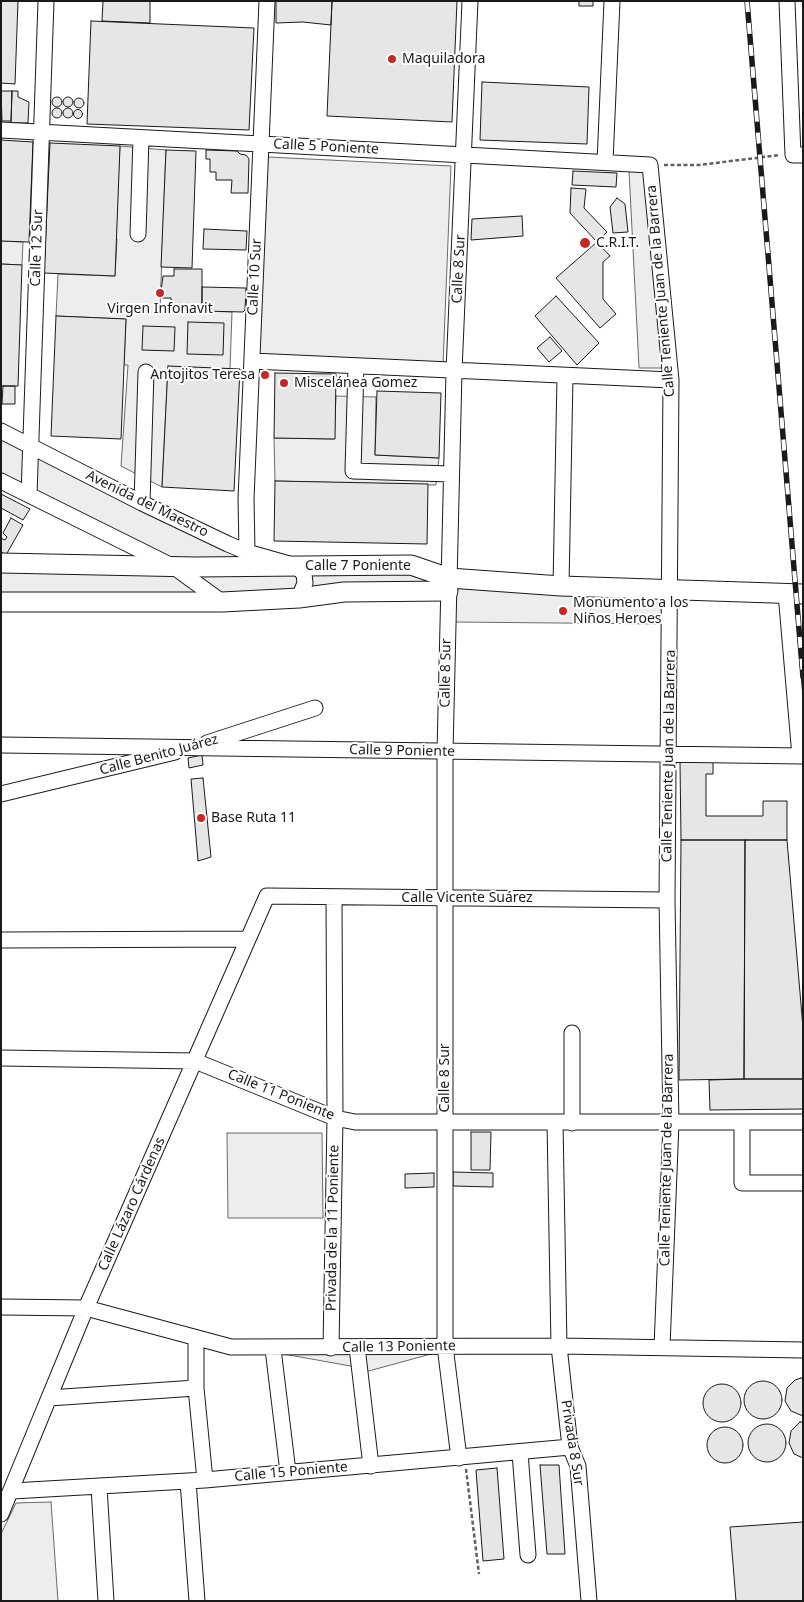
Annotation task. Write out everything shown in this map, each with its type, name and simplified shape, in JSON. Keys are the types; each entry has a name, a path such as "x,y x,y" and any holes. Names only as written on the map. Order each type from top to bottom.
{"main road":[{"name":"Calle 7 Poniente","path":"1,563 174,567 411,565 448,584"},
{"name":"Calle 7 Poniente","path":"1,602 222,602 298,598 344,592 448,584 670,588 794,593"}],"street":[{"name":"Calle 12 Sur","path":"29,495 46,1"},
{"name":"Calle 10 Sur","path":"247,552 246,499 267,1"},
{"name":"Calle 8 Sur","path":"462,1457 445,1346 445,752 454,371 470,1"},
{"path":"605,162 612,1"},
{"path":"787,1 798,155"},
{"name":"Calle 5 Poniente","path":"1,130 650,165"},
{"path":"138,234 141,138"},
{"name":"Calle Teniente Juan de la Barrera","path":"650,165 671,380 667,900 671,1123 662,1347"},
{"path":"252,361 671,380"},
{"path":"356,366 353,471 451,474"},
{"path":"142,503 146,372"},
{"path":"561,586 565,376"},
{"name":"Avenida del Maestro","path":"1,431 142,503 247,552 296,566"},
{"path":"1,481 174,567 222,602"},
{"path":"296,566 304,574 305,583 298,598"},
{"path":"794,593 802,756"},
{"name":"Calle Benito Juárez","path":"1,794 196,747 315,708"},
{"name":"Calle 9 Poniente","path":"1,745 802,756"},
{"name":"Calle Vicente Suárez","path":"267,896 667,900"},
{"name":"Calle Lázaro Cárdenas","path":"1,1514 86,1308 267,896"},
{"name":"Privada de la 11 Poniente","path":"331,1348 335,1118 334,897"},
{"path":"1,940 248,939"},
{"path":"572,1033 572,1123"},
{"name":"Calle 11 Poniente","path":"1,1058 195,1061 335,1118 355,1122 803,1122"},
{"name":"Privada 8 Sur","path":"555,1123 559,1346 570,1448 578,1466 589,1601"},
{"path":"742,1123 742,1183 803,1183"},
{"name":"Calle 13 Poniente","path":"1,1307 86,1308 231,1347 273,1349 559,1346 803,1350"},
{"path":"196,1338 196,1388 205,1480"},
{"path":"356,1347 370,1466"},
{"path":"273,1349 288,1472"},
{"path":"49,1398 196,1388"},
{"name":"Calle 15 Poniente","path":"12,1491 205,1480 570,1448"},
{"path":"520,1453 528,1555"},
{"path":"188,1481 197,1601"},
{"path":"99,1487 106,1601"}],"path":[{"path":"650,165 699,165 798,155"},
{"path":"462,1457 479,1574"}],"shaded area":[{"path":"120,146 166,150 160,309 232,312 230,369 168,367 162,487 121,466 128,365 124,365 126,319 56,316 58,274 115,276"},
{"path":"268,157 451,166 443,365 258,356"},
{"path":"629,170 647,170 664,368 639,368"},
{"path":"1,241 23,242 22,265 1,264"},
{"path":"336,396 376,397 375,455 439,458 436,485 275,481 274,438 334,439"},
{"path":"1,433 243,555 240,565 168,558 1,480"},
{"path":"1,565 410,566 445,589 1,602"},
{"path":"451,583 664,591 663,624 453,622"},
{"path":"227,1133 322,1133 323,1218 228,1218"},
{"path":"442,1351 365,1372 356,1367 278,1353"},
{"path":"51,1502 58,1601 1,1601 1,1534 16,1503"}],"building":[{"path":"1,1 18,1 15,84 1,83"},
{"path":"103,1 150,1 150,23 102,21"},
{"path":"276,1 332,1 331,25 303,22 276,23"},
{"name":"Maquiladora","path":"332,1 457,1 452,122 327,116"},
{"path":"579,1 593,1 593,6 579,6"},
{"path":"91,21 254,28 249,130 87,124"},
{"name":"Maquiladora","path":"482,82 589,87 587,144 480,140"},
{"path":"1,91 12,91 11,121 2,121"},
{"path":"12,91 18,91 18,97 29,102 28,123 11,123"},
{"path":"55,97 59,97 62,102 59,107 55,107 52,104 52,100"},
{"path":"68,97 73,102 68,107 63,102"},
{"path":"79,98 84,103 79,108 74,103"},
{"path":"55,108 59,108 62,113 61,117 55,118 52,115 52,111"},
{"path":"68,108 73,113 68,118 63,113"},
{"path":"78,109 83,114 78,119 73,114"},
{"path":"1,140 33,142 29,242 1,241"},
{"path":"50,143 120,146 115,276 44,273"},
{"path":"166,150 196,151 192,268 161,267"},
{"path":"206,150 237,151 240,154 246,155 249,159 248,193 231,193 232,180 216,180 216,172 210,172 210,159 206,159"},
{"path":"573,171 617,173 616,187 572,185"},
{"path":"571,188 586,189 584,208 607,232 597,242 570,213"},
{"path":"617,198 625,204 628,232 613,233 610,207"},
{"path":"522,216 523,236 471,240 472,219"},
{"path":"204,229 247,231 246,250 203,249"},
{"path":"597,242 610,256 603,262 603,299 616,314 600,328 556,278"},
{"path":"1,264 22,265 18,386 1,386"},
{"path":"174,269 202,269 202,311 172,310 171,298 160,298 163,276 174,276"},
{"path":"202,287 246,288 245,310 243,312 202,311"},
{"path":"556,296 599,343 577,365 535,316"},
{"path":"56,316 126,319 121,439 51,436"},
{"path":"188,322 224,323 223,355 187,354"},
{"path":"143,326 175,327 174,351 142,350"},
{"path":"550,337 562,351 549,362 537,348"},
{"path":"168,366 240,369 234,491 162,487"},
{"path":"275,373 336,374 335,439 274,438"},
{"path":"3,386 15,386 15,404 2,404"},
{"path":"377,391 441,393 439,458 375,455"},
{"path":"275,481 428,484 427,544 274,541"},
{"path":"1,494 30,509 23,520 1,508"},
{"path":"11,518 23,525 6,555 1,552 1,538 5,540 7,537 3,533"},
{"path":"202,755 203,765 189,768 188,758"},
{"path":"680,762 713,762 713,774 706,774 706,816 763,816 763,801 787,801 787,840 681,840"},
{"name":"Base Ruta 11","path":"203,778 211,857 198,861 191,779"},
{"path":"681,840 745,840 744,1079 679,1080"},
{"path":"745,840 787,840 803,1028 803,1079 744,1079"},
{"path":"803,1079 803,1109 710,1110 709,1080"},
{"path":"471,1132 491,1132 490,1170 471,1170"},
{"path":"453,1172 493,1173 493,1187 453,1186"},
{"path":"434,1173 434,1187 405,1188 405,1174"},
{"path":"803,1378 803,1416 791,1411 785,1401 787,1388 795,1380"},
{"path":"763,1381 776,1387 782,1400 776,1413 763,1419 750,1413 744,1400 750,1387"},
{"path":"722,1384 735,1390 741,1403 735,1416 722,1422 709,1416 703,1403 709,1390"},
{"path":"800,1422 803,1422 803,1458 794,1454 789,1443 791,1431"},
{"path":"767,1424 780,1430 786,1443 780,1456 767,1462 754,1456 748,1443 754,1430"},
{"path":"725,1427 732,1428 738,1432 742,1438 742,1452 738,1458 732,1462 725,1463 718,1462 712,1458 708,1452 707,1445 708,1438 712,1432 718,1428"},
{"path":"540,1465 559,1465 565,1554 547,1554"},
{"path":"497,1468 504,1559 483,1561 476,1470"},
{"path":"803,1522 803,1601 736,1601 730,1527"}],"railway":[{"path":"747,1 803,677"}],"place":[{"name":"Maquiladora","path":"392,59"},
{"name":"C.R.I.T.","path":"585,243"},
{"name":"Virgen Infonavit","path":"160,293"},
{"name":"Antojitos Teresa","path":"265,375"},
{"name":"Miscelánea Gomez","path":"284,383"},
{"name":"Monumento a los Niños Heroes","path":"563,611"},
{"name":"Base Ruta 11","path":"201,818"}]}
